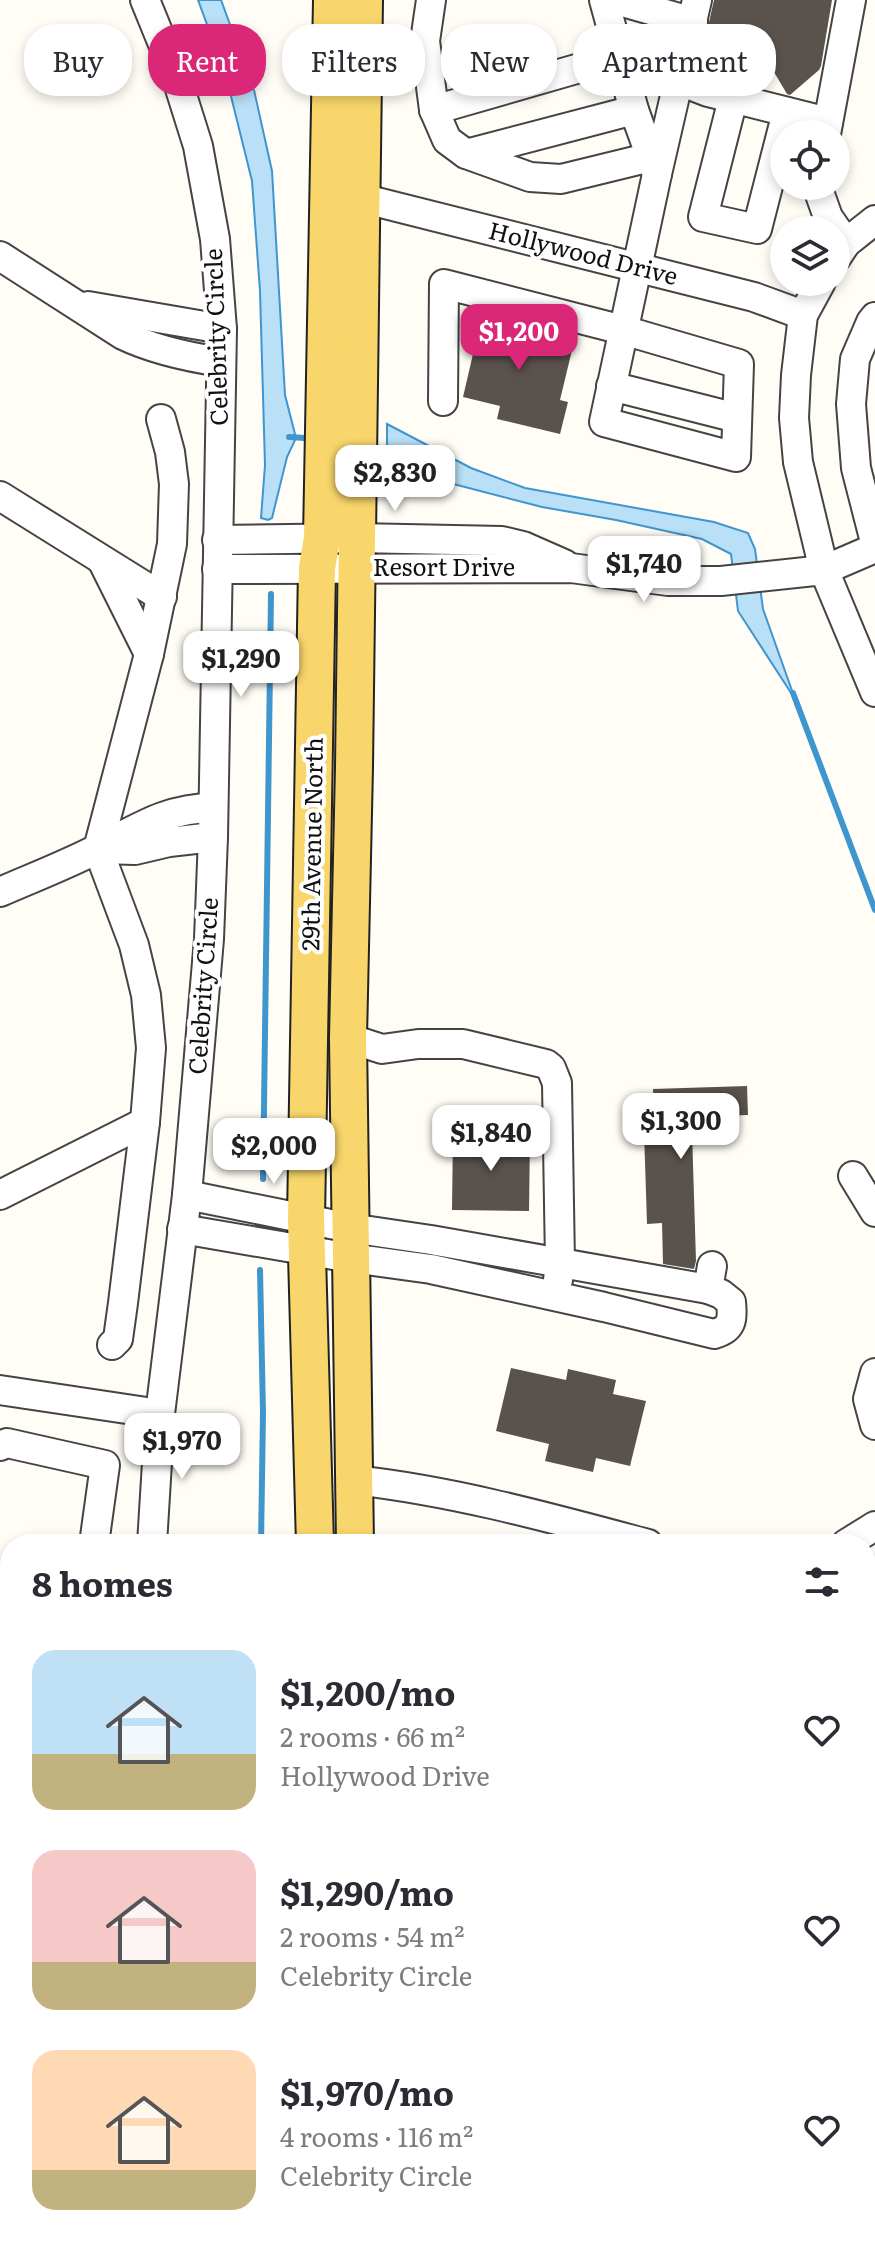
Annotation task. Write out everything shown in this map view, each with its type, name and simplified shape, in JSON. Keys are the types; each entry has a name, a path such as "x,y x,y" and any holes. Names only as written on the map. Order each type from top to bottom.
{"main road":[{"name":"29th Avenue North","path":"332,0 355,1534"},
{"name":"29th Avenue North","path":"315,1534 307,1235 338,553 361,198 364,0"}],"street":[{"name":"Celebrity Circle","path":"145,0 176,76 198,146 215,239 222,329 209,939 187,1195 160,1414 153,1534"},
{"path":"431,0 425,41 434,110 447,140 466,154 530,177 561,179 654,165"},
{"path":"604,0 610,24"},
{"path":"616,0 695,11"},
{"path":"828,120 851,0"},
{"path":"434,110 573,70"},
{"path":"630,96 654,165"},
{"path":"443,401 444,284 623,330 739,364 736,457 604,422 623,330 638,267 654,165 673,96"},
{"path":"722,96 807,120"},
{"path":"733,99 703,217 757,229 787,112"},
{"path":"466,154 634,110"},
{"name":"Hollywood Drive","path":"361,198 754,297 803,315"},
{"path":"850,243 875,220"},
{"path":"0,256 123,335 141,343 221,362"},
{"path":"813,296 803,315 796,375 794,418 798,462 824,570 875,690"},
{"path":"75,303 222,329"},
{"path":"875,317 855,359 851,404 856,468 875,545"},
{"path":"611,386 737,418"},
{"path":"112,1345 118,1339 123,1303 151,1048 146,995 134,945 98,849 149,654 172,544 174,484 161,419"},
{"path":"0,496 162,597"},
{"path":"217,540 338,553"},
{"name":"Resort Drive","path":"338,553 571,568 668,581 721,581 824,570 875,545"},
{"path":"217,569 338,553"},
{"path":"101,557 149,654"},
{"path":"0,892 98,849 151,820 193,808 213,808"},
{"path":"98,849 135,850 213,837"},
{"path":"348,1038 382,1049 418,1044 463,1044 546,1064 551,1068 557,1083 559,1121 560,1264 556,1296"},
{"path":"0,1195 145,1122"},
{"path":"853,1176 875,1212"},
{"path":"187,1195 307,1235"},
{"path":"182,1229 307,1235 350,1243 431,1269 714,1334 730,1325 731,1302 710,1278 607,1271 431,1240 350,1243"},
{"path":"431,1240 431,1269"},
{"path":"604,1307 607,1271"},
{"path":"875,1373 868,1399 875,1425"},
{"path":"0,1390 160,1414"},
{"path":"0,1446 7,1443 105,1465 95,1534"},
{"path":"354,1480 470,1500 610,1534"}],"water":[{"path":"198,0 221,0 230,24 207,24"},
{"path":"231,96 255,96 272,171 285,395 296,438 287,457 272,518 268,520 261,518 265,465 260,291 252,181"},
{"path":"387,424 471,468 525,488 714,522 748,533 755,549 763,609 795,699 738,611 731,554 702,539 542,507 438,480 387,459"}],"building":[{"path":"714,0 832,0 821,66 790,95 776,75 776,24 709,24"},
{"path":"483,311 555,330 552,345 572,350 560,400 568,402 560,434 497,419 500,406 463,397"},
{"path":"747,1086 748,1115 716,1116 717,1131 692,1132 694,1269 663,1264 662,1223 647,1224 644,1131 655,1130 653,1089"},
{"path":"453,1135 530,1136 529,1211 452,1210"},
{"path":"511,1368 566,1380 568,1369 616,1380 613,1394 646,1401 630,1466 596,1458 593,1472 545,1461 549,1444 496,1431"}],"waterway":[{"path":"289,437 305,438"},
{"path":"263,1179 271,594"},
{"path":"793,693 875,910"},
{"path":"260,1270 261,1534"}]}
